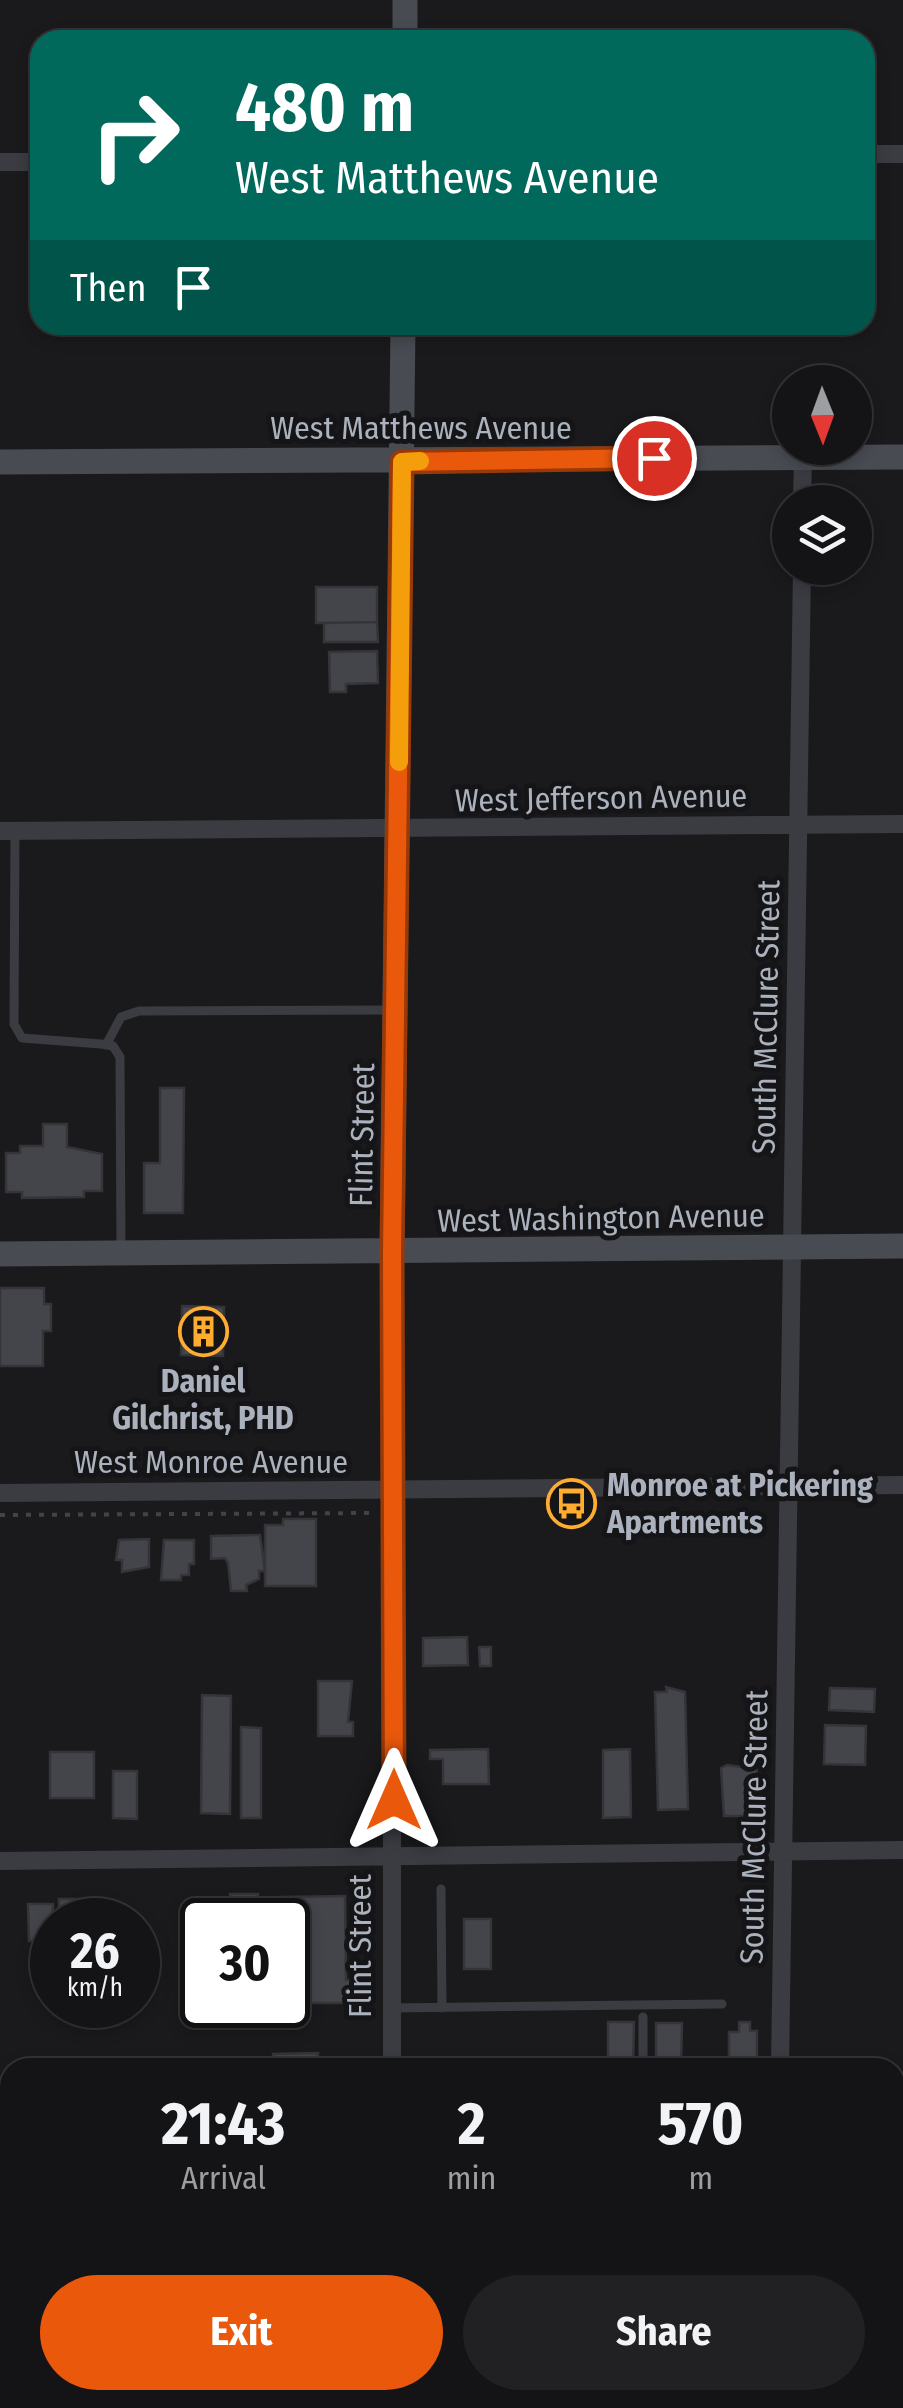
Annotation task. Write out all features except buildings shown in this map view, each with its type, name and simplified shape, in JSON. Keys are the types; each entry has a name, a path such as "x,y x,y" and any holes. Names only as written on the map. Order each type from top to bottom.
{"street":[{"path":"405,0 405,30"},
{"path":"875,154 903,154"},
{"path":"0,162 30,162"},
{"name":"Flint Street","path":"392,2058 392,1254 398,1010 403,335"},
{"name":"West Matthews Avenue","path":"0,462 772,457"},
{"name":"West Matthews Avenue","path":"872,457 903,457"},
{"name":"South McClure Street","path":"780,2058 802,585"},
{"name":"West Jefferson Avenue","path":"8,831 903,824"},
{"name":"West Washington Avenue","path":"0,1254 392,1254 903,1246"},
{"name":"West Monroe Avenue","path":"0,1493 903,1485"},
{"path":"0,1861 903,1850"}],"lane":[{"path":"8,831 14,1024 18,1036 31,1041 113,1046 120,1057 121,1254"},
{"path":"106,1045 121,1018 139,1011 398,1010"},
{"path":"442,1890 442,2008"},
{"path":"392,2008 722,2004"},
{"path":"643,2058 644,2018"}],"path":[{"path":"0,1515 384,1514"}],"slow traffic":[{"path":"399,762 402,462 420,461"}],"place":[{"name":"Daniel Gilchrist, PHD","path":"203,1331"},
{"name":"Monroe at Pickering Apartments","path":"572,1503"}],"route":[{"path":"394,1800 392,1254 402,462 654,458"}]}
